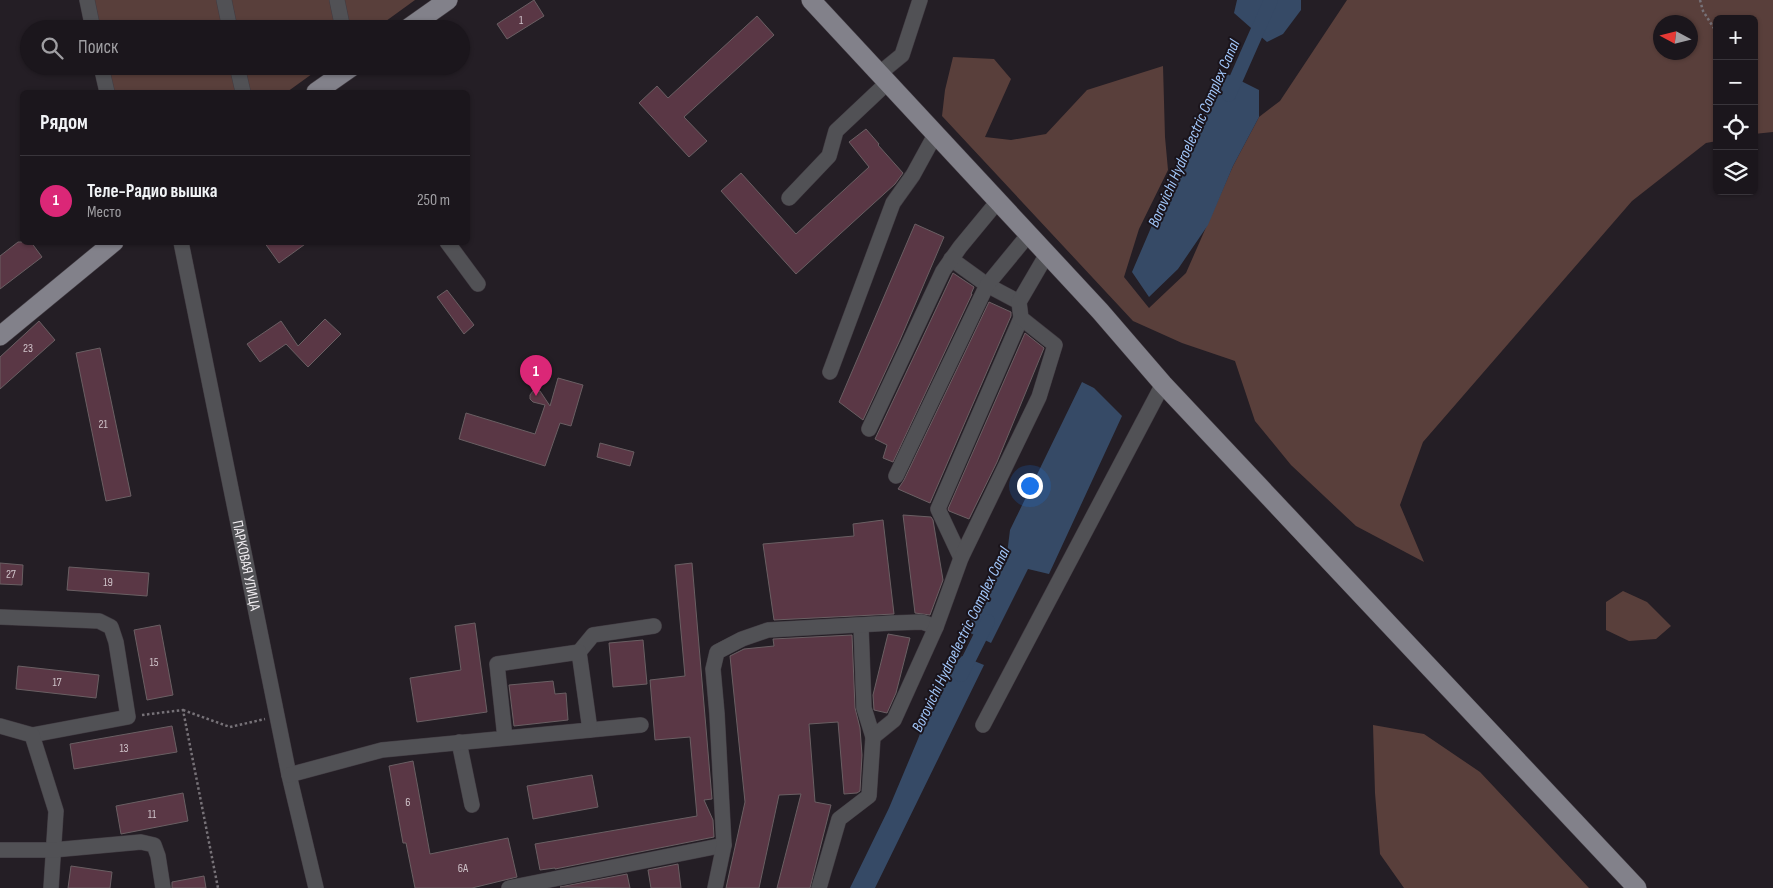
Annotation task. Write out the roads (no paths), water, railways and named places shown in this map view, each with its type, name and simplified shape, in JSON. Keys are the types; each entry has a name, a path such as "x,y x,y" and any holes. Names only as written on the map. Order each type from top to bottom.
{"main road":[{"path":"420,20 448,0"},
{"path":"811,0 1100,311 1163,384 1637,888"},
{"path":"324,90 342,75"},
{"path":"0,336 110,245"}],"street":[{"path":"87,0 91,20"},
{"path":"224,0 228,20"},
{"path":"337,0 341,20"},
{"path":"789,198 829,156 836,131 902,55 920,0"},
{"path":"103,75 107,90"},
{"path":"239,75 242,90"},
{"path":"830,372 893,203 913,175 936,133"},
{"path":"869,429 943,271 998,201"},
{"path":"896,476 987,285 1029,234"},
{"name":"ПАРКОВАЯ УЛИЦА","path":"182,245 289,775 316,888"},
{"path":"448,245 478,284"},
{"path":"961,558 938,508 1021,318 1019,302 1047,254"},
{"path":"951,259 987,285 1019,302"},
{"path":"873,737 894,720 936,627 961,558 1039,397 1055,345 1021,318"},
{"path":"983,725 1163,384"},
{"path":"0,617 99,621 111,627 116,642 128,717 32,735 0,726"},
{"path":"715,888 724,845 713,669 717,652 742,639 768,630 922,622 936,627"},
{"path":"505,738 497,664 579,652 593,635 654,626"},
{"path":"819,888 839,819 869,796 873,737 864,708 861,626"},
{"path":"579,652 590,730"},
{"path":"289,775 382,750 641,725"},
{"path":"32,735 56,811 51,888"},
{"path":"459,742 472,805"},
{"path":"0,850 53,850 140,842 154,845 158,856 163,888"},
{"path":"509,888 724,845"}],"water":[{"path":"1237,0 1301,0 1301,10 1283,34 1267,42 1234,13"},
{"path":"1223,72 1259,90 1259,117 1233,166 1208,225 1178,269 1149,297 1132,272 1159,209"},
{"path":"1082,382 1094,388 1122,416 1049,574 1028,569 991,643 964,630 1006,562 1010,530"},
{"path":"962,656 984,665 875,888 850,888 889,808 941,678"}],"waterway":[{"name":"Borovichi Hydroelectric Complex Canal","path":"1229,95 1271,0"},
{"name":"Borovichi Hydroelectric Complex Canal","path":"961,675 988,621"}],"place":[{"name":"Теле-Радио вышка","path":"536,396"}]}
